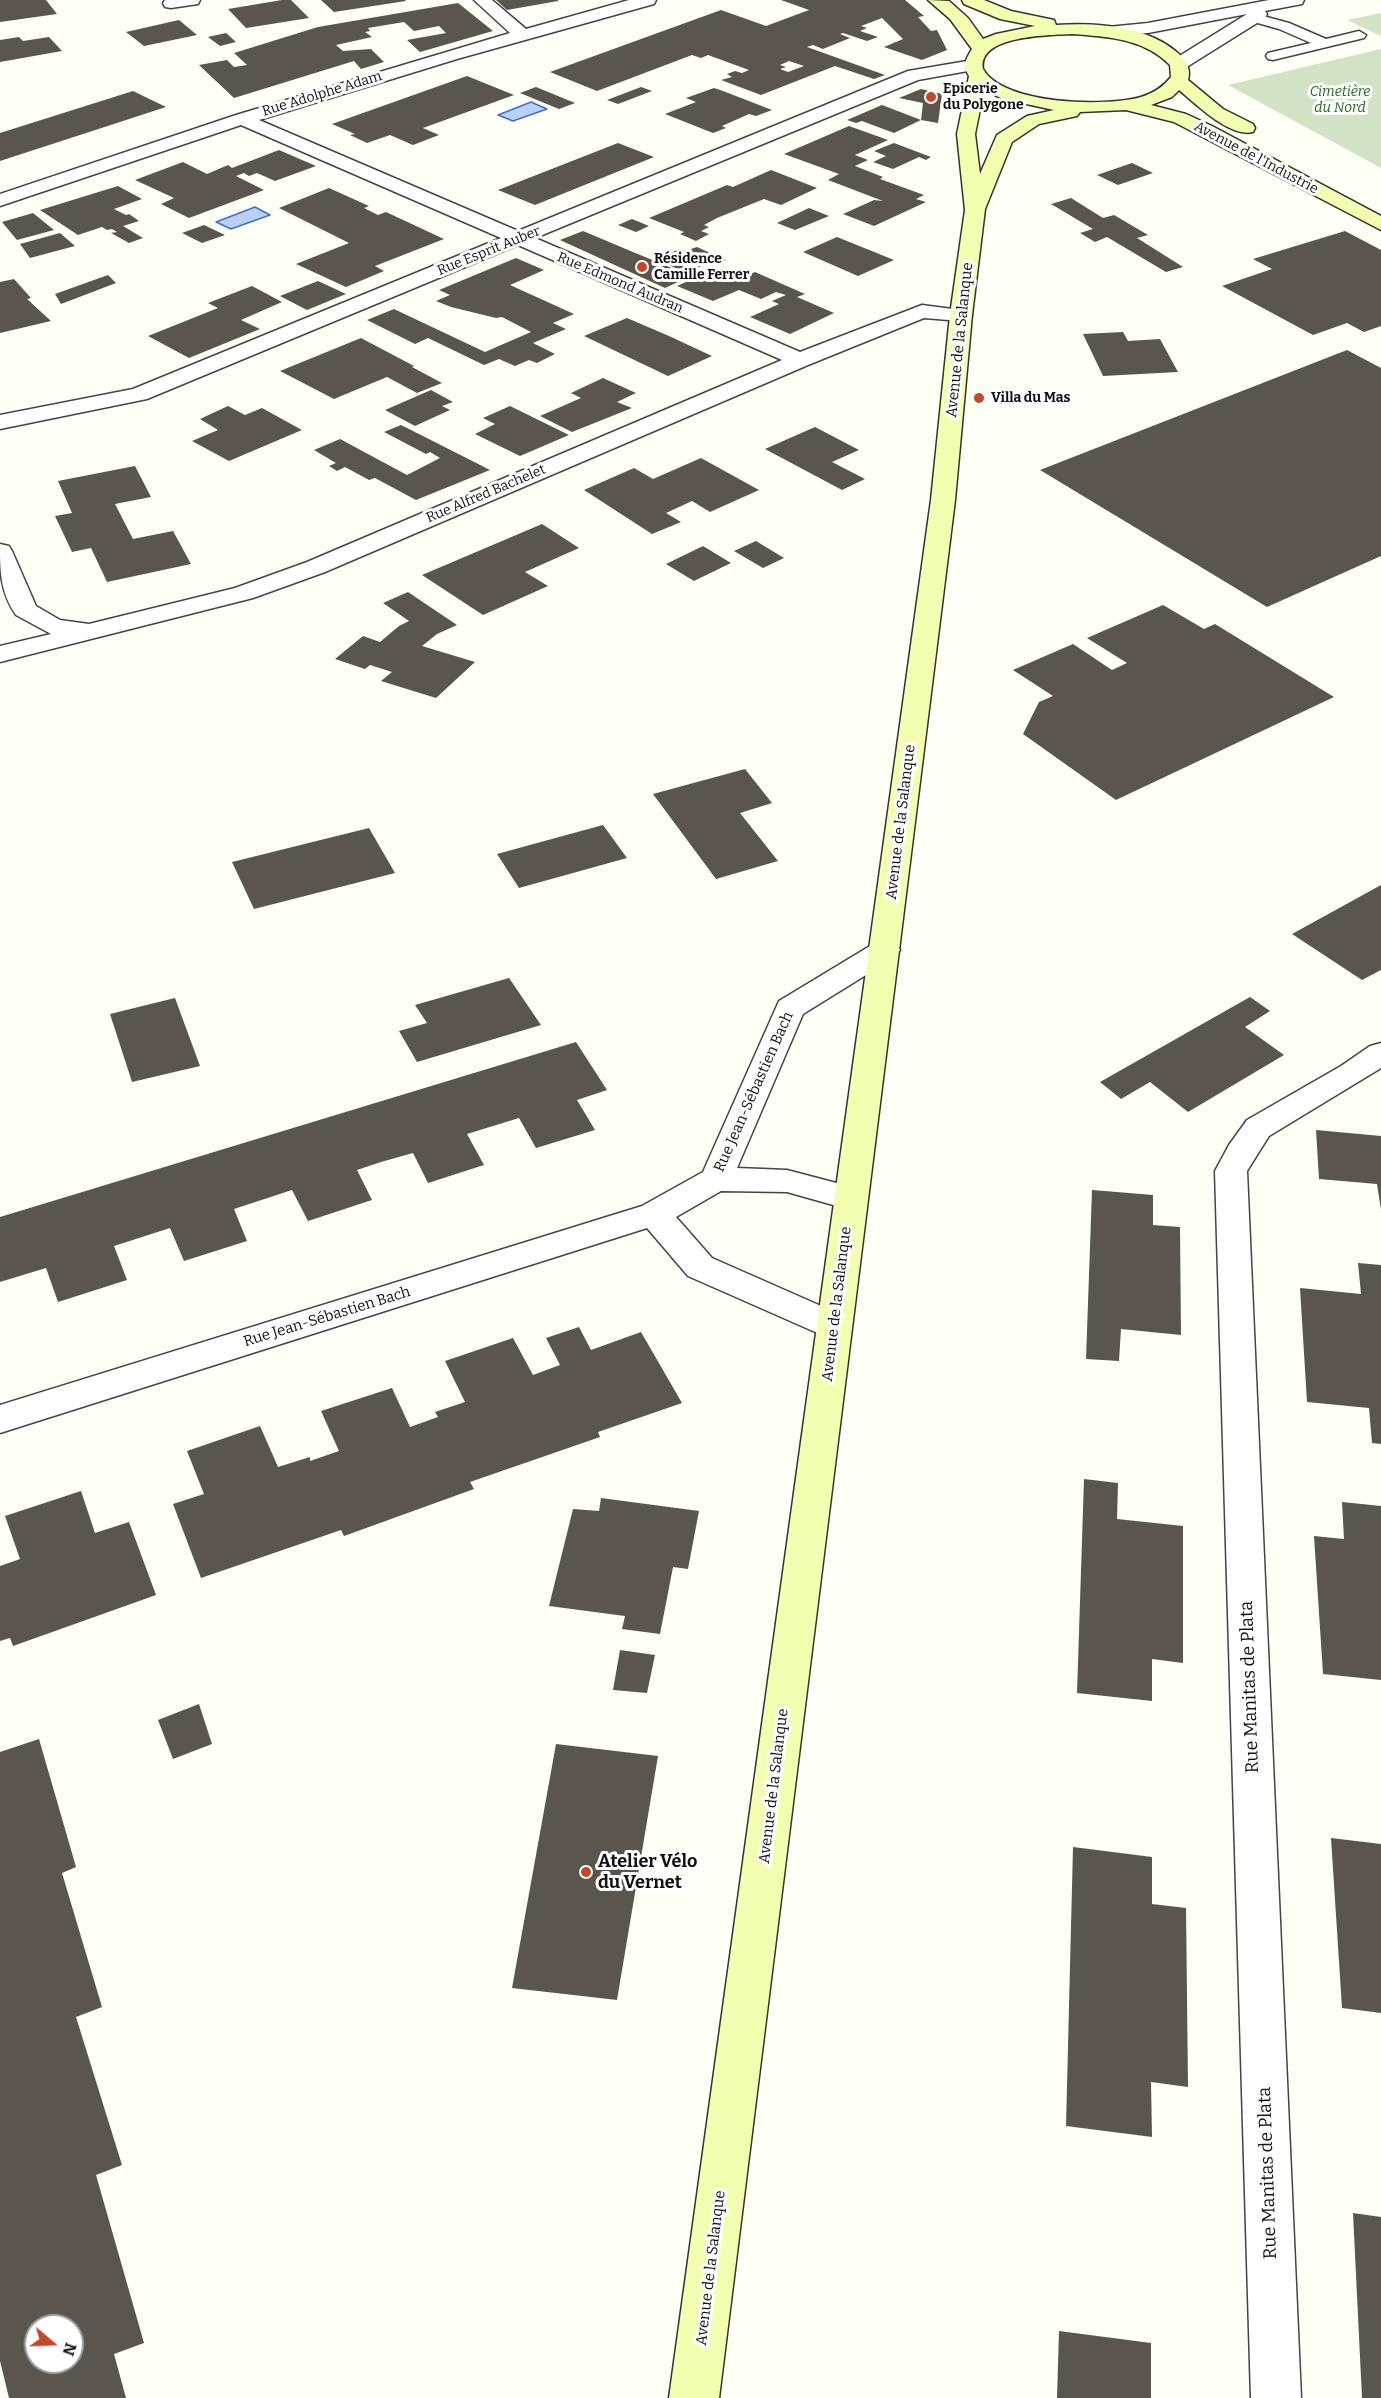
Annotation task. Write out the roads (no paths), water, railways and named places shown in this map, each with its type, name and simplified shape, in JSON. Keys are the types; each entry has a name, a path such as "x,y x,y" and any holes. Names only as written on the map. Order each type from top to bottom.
{"street":[{"path":"170,2 192,0"},
{"path":"482,0 524,35"},
{"name":"Rue Adolphe Adam","path":"0,200 242,119 451,55 648,0"},
{"path":"936,0 951,8 965,24 977,63 995,89 1021,99 1054,106 1090,108 1126,105 1150,99 1168,91 1179,73 1252,17 1297,0"},
{"path":"970,0 1006,15 1073,29"},
{"path":"1108,32 1297,0"},
{"path":"977,63 996,40 1018,34 1073,29"},
{"name":"Avenue de l'Industrie","path":"1073,29 1108,32 1154,45 1170,54 1179,73 1217,113 1258,134"},
{"name":"Avenue de la Salanque","path":"694,2398 943,500 961,315 975,210 966,134 977,63"},
{"name":"Rue Esprit Auber","path":"0,422 139,394 914,75 977,63"},
{"name":"Avenue de l'Industrie","path":"1126,105 1180,118 1381,224"},
{"name":"Avenue de la Salanque","path":"975,210 1004,139 1033,120 1090,108"},
{"name":"Rue Edmond Audran","path":"242,119 800,360"},
{"name":"Rue Alfred Bachelet","path":"0,654 244,593 316,567 800,360 922,311 961,315"},
{"path":"0,551 25,610 54,627 91,631"},
{"name":"Rue Jean-Sébastien Bach","path":"716,1179 790,1008 885,950"},
{"name":"Rue Manitas de Plata","path":"1276,2398 1231,1171 1240,1153 1258,1128 1352,1073 1381,1053"},
{"name":"Rue Jean-Sébastien Bach","path":"0,1419 654,1214 716,1179 787,1181 851,1198"},
{"path":"654,1214 700,1267 834,1326"}],"lane":[{"path":"1252,17 1284,26 1324,43"},
{"path":"1273,56 1359,35"}],"water":[{"path":"531,102 547,109 513,121 498,115"},
{"path":"255,207 270,215 231,229 216,222"}],"place":[{"name":"Epicerie du Polygone","path":"931,97"},
{"name":"Résidence Camille Ferrer","path":"642,267"},
{"name":"Villa du Mas","path":"979,398"},
{"name":"Atelier Vélo du Vernet","path":"586,1872"}],"park label":[{"name":"Cimetière du Nord","path":"1340,100"}]}
